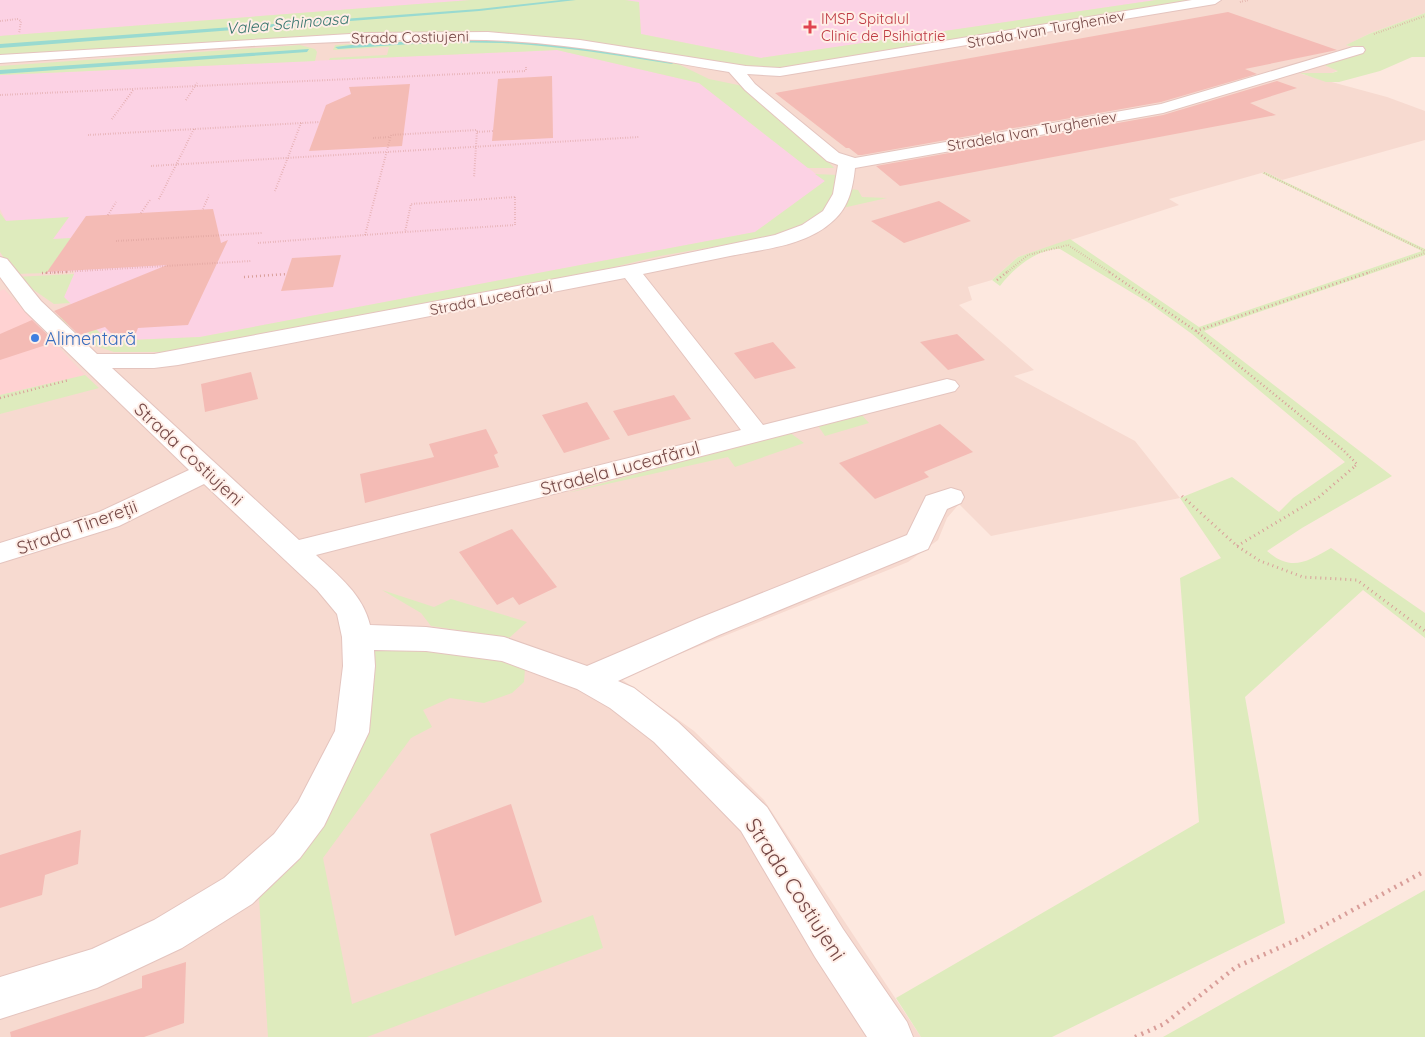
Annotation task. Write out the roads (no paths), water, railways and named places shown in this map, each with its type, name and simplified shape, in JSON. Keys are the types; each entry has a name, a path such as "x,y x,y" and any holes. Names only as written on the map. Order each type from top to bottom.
{"street":[{"name":"Strada Ivan Turgheniev","path":"758,71 798,70 1214,0"},
{"name":"Strada Costiujeni","path":"0,59 332,38 465,35 511,37 580,44 758,71"},
{"name":"Stradela Ivan Turgheniev","path":"847,163 866,162 1163,108 1358,50"},
{"path":"734,68 758,93 833,156 847,163"},
{"name":"Strada Luceafărul","path":"96,367 178,358 630,272 780,240 804,233 817,226 828,216 843,196 847,163"},
{"path":"630,272 756,433"},
{"name":"Strada Costiujeni","path":"0,998 97,968 168,934 238,891 286,846 312,814 352,732 360,666 357,638 350,610 327,582 96,367 3,274"},
{"name":"Stradela Luceafărul","path":"294,551 947,386"},
{"name":"Strada Tinereții","path":"0,553 109,519 207,472"},
{"path":"588,680 724,621 918,542 936,503 951,497"},
{"name":"Strada Costiujeni","path":"357,638 426,639 504,648 588,680 622,698 666,732 754,819 829,943 892,1037"}],"waterway":[{"name":"Valea Schinoasa","path":"0,46 479,10 574,0"},
{"path":"338,47 440,41 481,41 523,43 672,62"},
{"path":"0,72 307,50"}],"place":[{"name":"IMSP Spitalul Clinic de Psihiatrie","path":"810,27"},
{"name":"Alimentară","path":"35,338"}]}
